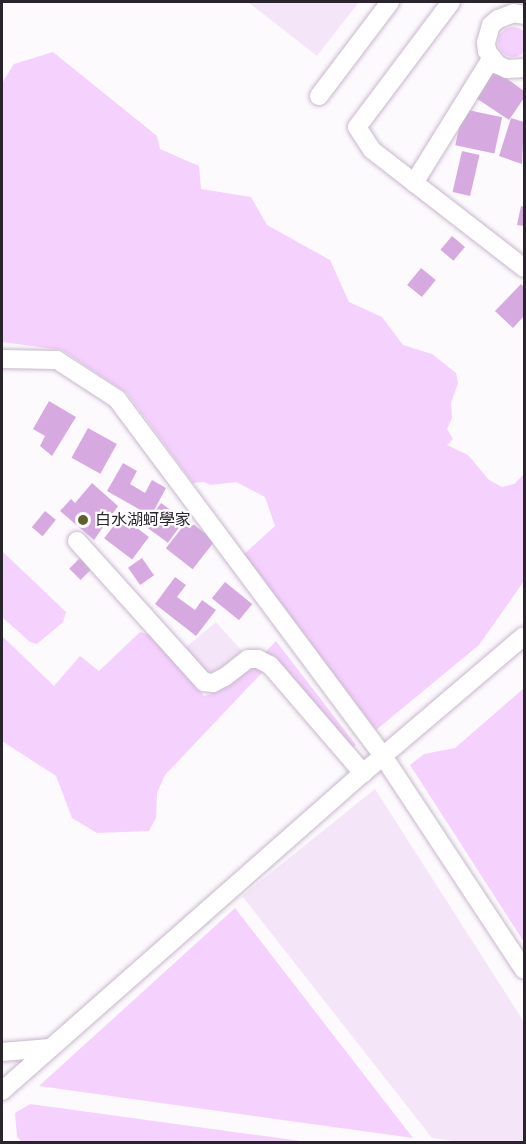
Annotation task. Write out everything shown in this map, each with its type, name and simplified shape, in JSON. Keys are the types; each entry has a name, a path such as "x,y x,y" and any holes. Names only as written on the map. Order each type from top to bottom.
{"street":[{"path":"318,96 390,2"},
{"path":"451,2 357,127 372,150 525,268"},
{"path":"525,15 505,15 491,25 486,42 491,58 507,69 525,68"},
{"path":"414,183 491,58"},
{"path":"2,359 57,360 117,399 383,756 525,970"},
{"path":"77,541 204,682 213,683 248,659 264,662 363,773"},
{"path":"2,1091 363,773 525,636"},
{"path":"2,1052 50,1048"}],"shaded area":[{"path":"248,2 359,2 317,56"},
{"path":"513,27 523,32 528,42 523,52 513,57 503,52 498,42 503,32"},
{"path":"53,52 157,136 160,149 199,166 201,189 251,197 267,225 330,260 349,302 382,317 403,345 432,354 456,373 458,383 451,403 452,418 447,429 453,439 447,445 468,455 489,480 502,487 514,484 524,474 524,581 479,645 376,730 244,554 275,526 265,497 236,482 210,485 204,482 193,483 127,393 62,350 2,342 2,83 14,64"},
{"path":"2,551 66,612 63,622 37,644 30,642 2,617"},
{"path":"216,622 242,651 220,670 212,673 205,671 185,648"},
{"path":"140,632 152,636 204,696 217,692 247,672 276,641 356,745 351,749 275,659 165,775 157,793 156,818 149,831 97,833 72,818 56,776 2,741 2,636 54,686 80,656 99,671"},
{"path":"523,689 524,942 410,765 424,754 455,748"},
{"path":"375,789 524,1022 524,1142 460,1142 432,1138 242,896"},
{"path":"235,908 413,1138 39,1086"},
{"path":"30,1104 308,1142 22,1142 17,1137 15,1113"}],"building":[{"path":"492,68 524,91 524,98 509,120 473,96"},
{"path":"463,109 502,117 494,154 455,145"},
{"path":"511,118 524,122 522,164 499,156"},
{"path":"462,151 480,155 470,196 453,192"},
{"path":"521,206 524,207 524,226 517,225"},
{"path":"452,236 465,247 453,261 440,250"},
{"path":"421,268 436,280 422,297 407,285"},
{"path":"521,284 524,287 524,316 513,328 495,311"},
{"path":"49,401 76,417 52,456 40,446 45,436 33,429"},
{"path":"88,428 117,444 100,474 72,458"},
{"path":"123,463 137,471 130,484 145,493 152,480 166,488 151,516 107,491"},
{"path":"92,483 118,506 94,540 60,511 71,499 75,503"},
{"path":"161,503 184,520 168,543 145,526"},
{"path":"45,511 56,520 43,536 32,527"},
{"path":"121,516 149,537 132,559 104,538"},
{"path":"188,520 215,541 193,569 166,548"},
{"path":"82,556 93,567 81,580 69,569"},
{"path":"142,558 154,575 140,585 128,568"},
{"path":"175,577 186,585 177,597 195,610 202,600 216,610 196,636 155,604"},
{"path":"225,582 252,604 239,620 212,598"}],"place":[{"name":"白水湖蚵學家","path":"83,520"}]}
